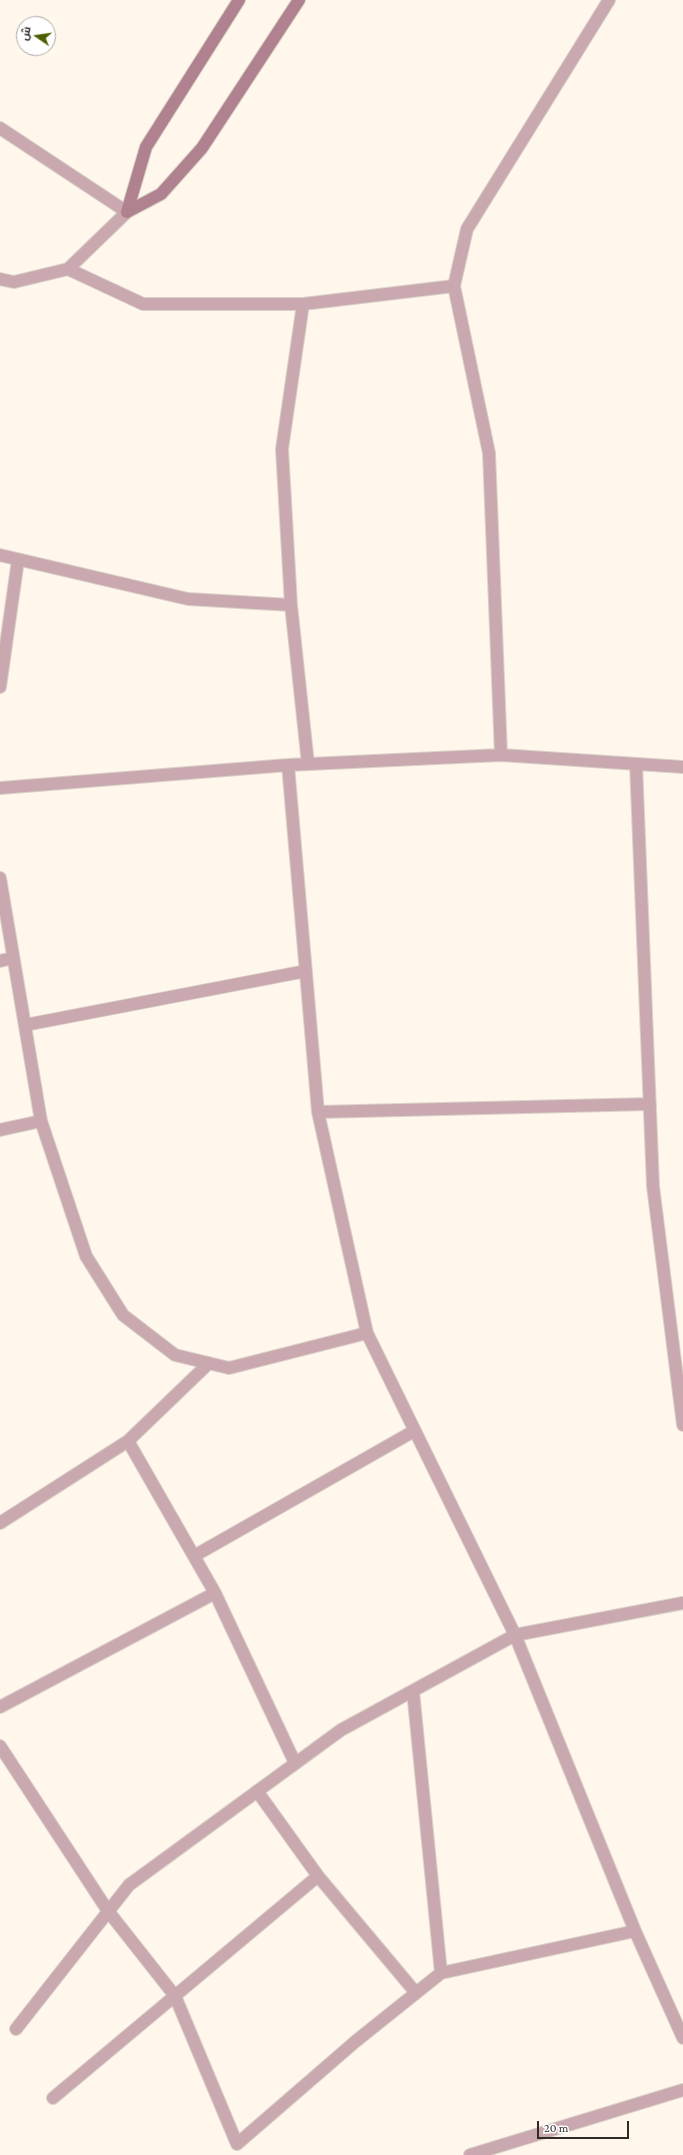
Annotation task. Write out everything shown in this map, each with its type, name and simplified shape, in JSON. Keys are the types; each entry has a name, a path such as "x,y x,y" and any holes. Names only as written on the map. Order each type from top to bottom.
{"main road":[{"path":"127,212 146,147 239,0"},
{"path":"127,212 161,194 202,148 298,0"}],"street":[{"path":"501,755 489,453 454,286 468,229 609,0"},
{"path":"0,128 127,212 68,269 14,282 0,279"},
{"path":"68,269 143,304 303,304 454,286"},
{"path":"303,304 282,449 291,605 308,764"},
{"path":"0,555 188,599 291,605"},
{"path":"0,686 18,560"},
{"path":"0,788 288,765 501,755 683,767"},
{"path":"636,764 653,1186 683,1425"},
{"path":"288,765 318,1112 367,1333 515,1635 635,1931 683,2038"},
{"path":"0,878 41,1121 86,1256 124,1315 174,1355 229,1368 367,1333"},
{"path":"0,961 13,958"},
{"path":"25,1025 306,971"},
{"path":"318,1112 650,1104"},
{"path":"0,1130 41,1121"},
{"path":"0,1522 128,1442 209,1363"},
{"path":"194,1556 414,1431"},
{"path":"128,1442 215,1593 295,1763"},
{"path":"0,1707 215,1593"},
{"path":"16,2029 129,1885 341,1730 515,1635 683,1603"},
{"path":"413,1691 441,1972"},
{"path":"0,1746 108,1911 175,1996 237,2144 356,2041 441,1972 635,1931"},
{"path":"257,1791 318,1876 416,1993"},
{"path":"53,2098 318,1876"},
{"path":"470,2155 683,2090"}]}
